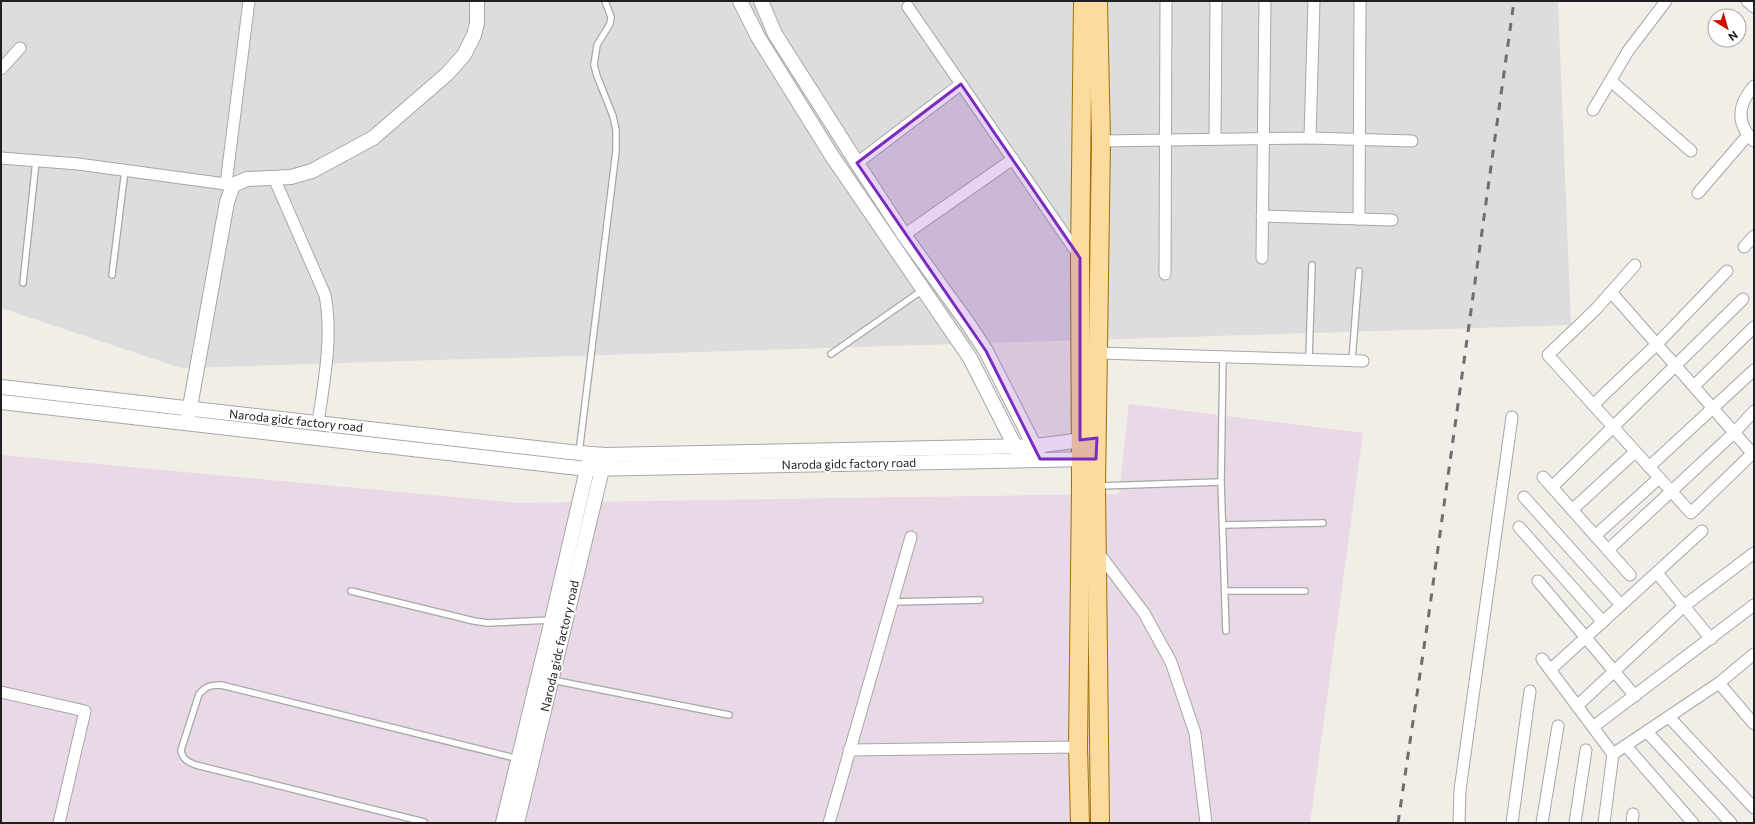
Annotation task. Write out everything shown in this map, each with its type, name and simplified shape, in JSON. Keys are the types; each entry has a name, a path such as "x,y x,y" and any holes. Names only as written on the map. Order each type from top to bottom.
{"main road":[{"path":"1083,1 1080,258 1089,487 1096,550 1100,823"},
{"path":"1088,439 1098,353 1100,141 1098,1"},
{"path":"1080,823 1078,747 1089,487"}],"street":[{"path":"187,424 230,185 249,1"},
{"path":"1,158 78,164 230,185 247,179 291,177 312,172 373,138 441,79 464,55 474,35 477,23 477,1"},
{"path":"740,1 758,37 832,156 970,358 1021,460"},
{"path":"761,1 775,34 857,163 904,235 986,351 1035,446 1040,459"},
{"path":"1165,274 1166,1"},
{"path":"1215,139 1216,1"},
{"path":"1262,258 1265,1"},
{"path":"1310,138 1314,1"},
{"path":"1359,219 1361,140 1360,1"},
{"path":"1593,110 1628,51 1666,1"},
{"path":"1746,1 1754,7"},
{"path":"908,7 1080,258"},
{"path":"1,69 20,48"},
{"path":"1611,81 1691,151"},
{"path":"857,163 961,84"},
{"path":"1698,193 1751,138 1742,122 1740,114 1747,94 1754,86"},
{"path":"1100,141 1310,138 1412,141"},
{"path":"904,235 1013,159"},
{"path":"274,178 325,295 328,312 327,350 318,423"},
{"path":"1262,216 1392,220"},
{"path":"1744,247 1754,236"},
{"path":"1611,292 1656,345 1753,452 1691,513 1671,493 1548,355 1596,309 1611,292 1635,265"},
{"path":"1593,405 1656,345 1727,271"},
{"path":"1552,487 1676,366 1742,299"},
{"path":"1694,386 1754,327"},
{"path":"1098,353 1358,360"},
{"path":"1649,467 1754,370"},
{"name":"Naroda gidc factory road","path":"1,387 190,408 218,413 605,455 1035,446 1088,439"},
{"name":"Naroda gidc factory road","path":"1,402 587,469 1088,459"},
{"path":"1608,550 1671,493 1754,412"},
{"path":"1459,823 1460,790 1512,417"},
{"path":"1572,510 1635,452"},
{"name":"Naroda gidc factory road","path":"503,823 587,469 585,454"},
{"name":"Naroda gidc factory road","path":"517,823 605,455"},
{"path":"1543,477 1630,575"},
{"path":"1595,536 1659,478"},
{"path":"1524,497 1621,606"},
{"path":"1519,527 1603,622"},
{"path":"1550,670 1702,531"},
{"path":"829,823 911,537"},
{"path":"1096,550 1144,613 1171,662 1195,733 1206,823"},
{"path":"1578,706 1684,606 1754,553"},
{"path":"1657,573 1711,639"},
{"path":"1538,581 1634,696"},
{"path":"1593,727 1754,605"},
{"path":"1614,754 1719,684 1754,654"},
{"path":"1542,659 1614,754 1604,823"},
{"path":"1719,684 1754,724"},
{"path":"1512,823 1530,691"},
{"path":"1,692 85,711 58,823"},
{"path":"1669,717 1754,808"},
{"path":"1542,823 1558,726"},
{"path":"1647,732 1731,823"},
{"path":"1626,746 1693,823"},
{"path":"849,750 1078,747"},
{"path":"1574,823 1586,750"}],"lane":[{"path":"585,454 616,151 616,130 613,116 594,65 597,45 610,24 611,18 605,1"},
{"path":"22,283 36,160"},
{"path":"112,275 125,170"},
{"path":"1309,359 1312,265"},
{"path":"1358,360 1359,271"},
{"path":"831,354 924,289"},
{"path":"1223,357 1221,482 1226,631"},
{"path":"1089,487 1221,482"},
{"path":"1223,525 1323,523"},
{"path":"351,591 474,622 488,623 552,620"},
{"path":"1225,591 1305,591"},
{"path":"893,602 980,600"},
{"path":"552,680 729,715"},
{"path":"424,822 189,762 182,755 181,750 199,694 211,685 222,685 519,759"}],"highlighted area":[{"path":"961,84 1080,258 1080,440 1097,438 1096,459 1040,459 986,351 857,163"}],"shaded area":[{"path":"1,1 1558,1 1571,325 181,368 1,308"},
{"path":"1129,404 1363,433 1310,823 1,823 1,455 519,503 1119,494"}],"railway":[{"path":"1398,823 1429,613 1514,1"}]}
